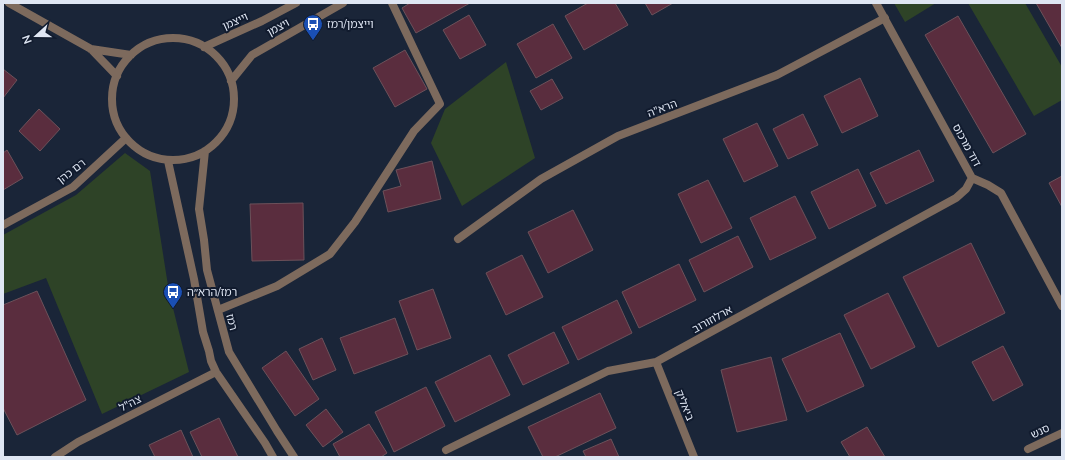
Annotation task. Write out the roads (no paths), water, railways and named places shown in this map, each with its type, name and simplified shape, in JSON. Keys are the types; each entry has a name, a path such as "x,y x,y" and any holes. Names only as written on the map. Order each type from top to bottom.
{"street":[{"path":"9,3 91,49 117,76"},
{"name":"וייצמן","path":"204,47 262,21 296,3"},
{"name":"ויצמן","path":"231,81 252,54 343,3"},
{"path":"218,310 277,286 330,254 355,222 414,131 440,104 392,3"},
{"name":"דוד מרכוס","path":"876,3 972,178 1001,193 1062,306"},
{"name":"הרא\"ה","path":"458,239 541,179 618,136 777,75 885,18"},
{"path":"177,38 192,41 204,47 215,55 223,64 231,81 234,98 232,115 224,132 212,146 205,151 197,156 184,160 168,161 146,154 126,138 115,117 112,103 113,88 124,62 145,45 161,39 177,38"},
{"path":"91,49 131,55"},
{"name":"רם כהן","path":"3,225 73,187 126,138"},
{"name":"רמז","path":"205,151 199,209 208,270 229,352 277,432 294,457"},
{"path":"168,161 194,279 203,332 211,361 216,372 273,457"},
{"name":"ארלוזורוב","path":"446,450 608,371 656,362 956,198 966,189 972,178"},
{"name":"ביאליק","path":"656,362 694,457"},
{"name":"צה\"ל","path":"55,457 78,442 216,372"},
{"name":"סנש","path":"1028,449 1062,432"}],"place":[{"name":"וייצמן/רמז","path":"313,41"},
{"name":"רמז/הרא״ה","path":"173,309"}]}
